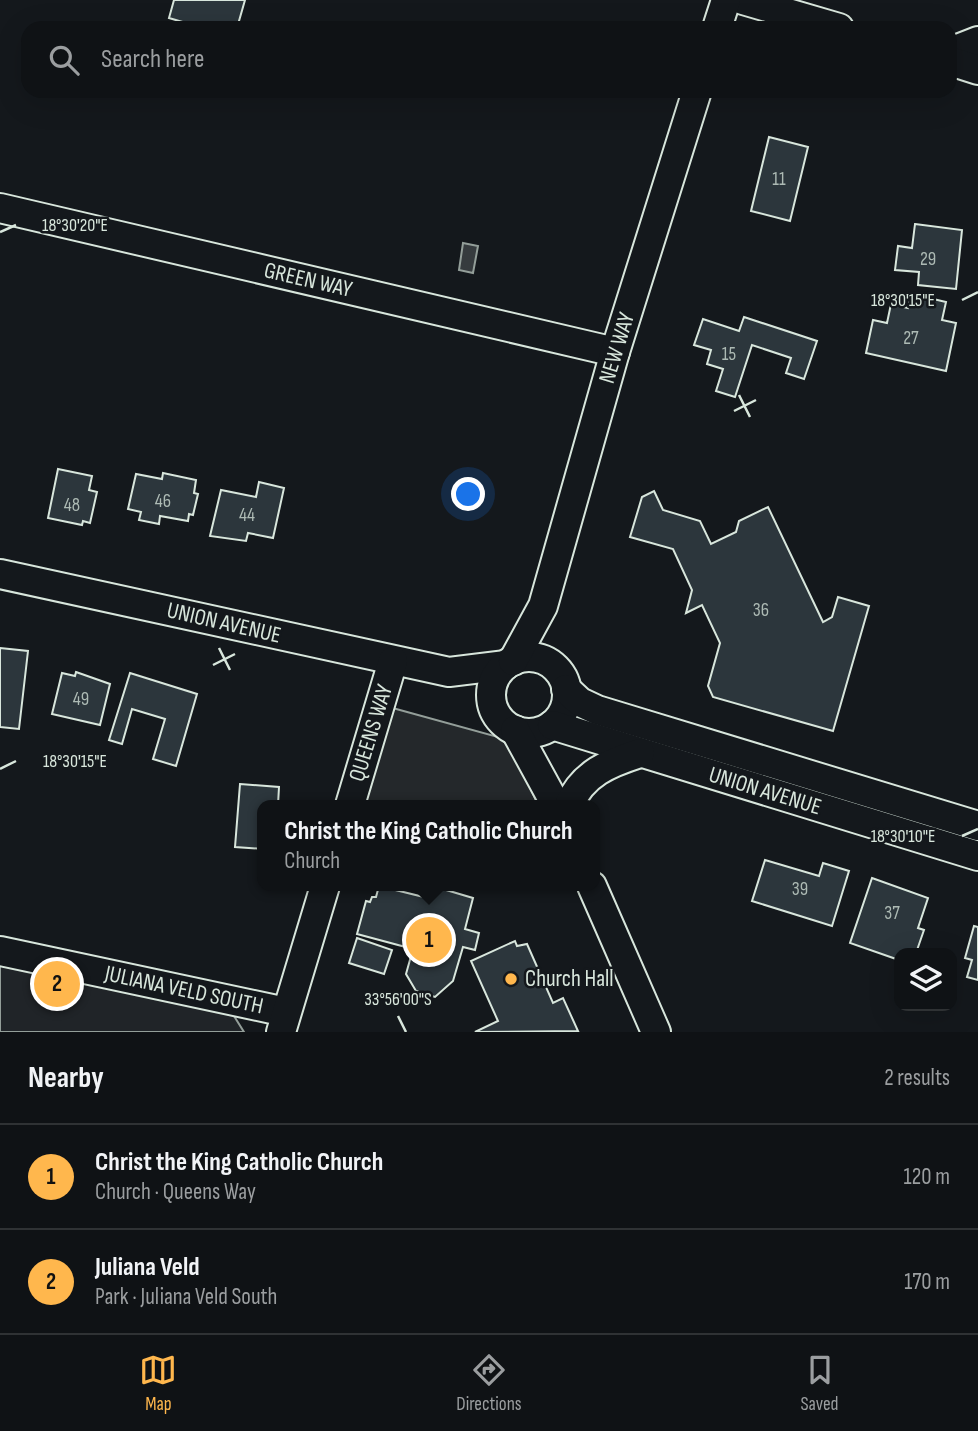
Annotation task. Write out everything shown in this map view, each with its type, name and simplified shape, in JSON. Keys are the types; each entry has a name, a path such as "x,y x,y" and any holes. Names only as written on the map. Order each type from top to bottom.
{"street":[{"path":"719,21 726,0"},
{"path":"743,0 815,21"},
{"path":"957,49 978,41"},
{"path":"957,63 978,70"},
{"name":"NEW WAY","path":"510,663 543,606 615,352 696,98"},
{"name":"GREEN WAY","path":"0,208 615,352"},
{"name":"UNION AVENUE","path":"0,574 449,672 510,663"},
{"name":"NEW WAY","path":"543,606 544,660"},
{"path":"515,730 528,733 548,727 565,707 566,689 556,669 544,660 532,657 510,663 494,682 493,704 500,719 515,730 557,800"},
{"name":"QUEENS WAY","path":"351,800 393,661"},
{"name":"UNION AVENUE","path":"449,672 493,704"},
{"name":"UNION AVENUE","path":"566,689 587,706 978,826"},
{"path":"548,727 557,800"},
{"name":"UNION AVENUE","path":"548,727 978,856"},
{"path":"557,800 580,786 596,770 640,753 651,727"},
{"path":"284,1022 323,891"},
{"path":"594,891 656,1032"},
{"name":"JULIANA VELD SOUTH","path":"0,951 284,1022"}],"shaded area":[{"path":"463,243 478,246 473,273 459,270"},
{"path":"389,707 509,740 536,800 361,800"},
{"path":"0,960 229,1008 244,1032 0,1032"}],"building":[{"path":"174,0 245,0 239,21 179,21 169,18"},
{"path":"769,137 808,147 790,221 751,211"},
{"path":"915,224 962,230 956,289 918,285 919,272 895,270 898,246 912,248"},
{"path":"912,294 946,302 942,320 956,323 946,371 866,353 873,320 887,323 891,304 908,308"},
{"path":"744,317 817,341 804,379 786,373 791,358 752,345 735,397 716,391 723,369 707,364 711,350 694,345 703,319 739,331"},
{"path":"58,469 92,476 89,490 97,492 90,523 83,521 82,525 48,518"},
{"path":"163,473 196,480 194,493 198,494 193,515 189,514 188,521 160,516 159,524 139,520 141,512 128,509 136,474 162,479"},
{"path":"259,482 284,488 273,538 248,533 246,541 210,536 221,490 256,497"},
{"path":"654,491 663,510 700,521 711,544 736,532 739,521 768,507 823,622 832,617 838,597 869,606 833,731 713,697 708,686 720,643 702,605 686,613 692,590 673,549 630,537 642,497"},
{"path":"0,648 28,651 19,729 0,727"},
{"path":"76,672 110,684 100,725 52,714 62,673 75,676"},
{"path":"130,673 197,694 176,766 153,759 165,719 132,709 122,744 109,740"},
{"path":"240,784 279,787 278,800 257,800 257,849 235,847"},
{"path":"765,860 819,876 823,863 849,871 832,926 752,901"},
{"path":"872,878 928,898 918,928 924,930 918,948 894,948 894,958 850,943"},
{"path":"378,891 399,891 432,899 435,891 449,891 473,898 465,929 479,933 475,950 463,947 453,981 435,997 416,991 406,974 413,949 357,934 366,901 370,902 372,897 376,897"},
{"path":"974,926 978,927 978,980 967,977 972,960 965,958"},
{"path":"357,938 392,950 384,974 349,963"},
{"name":"Church Hall","path":"515,941 517,946 527,944 553,1003 563,998 578,1031 475,1032 498,1021 471,961"}],"place":[{"name":"Christ the King Catholic Church","path":"429,940"},
{"name":"Church Hall","path":"511,979"},
{"name":"Juliana Veld","path":"57,984"}]}
